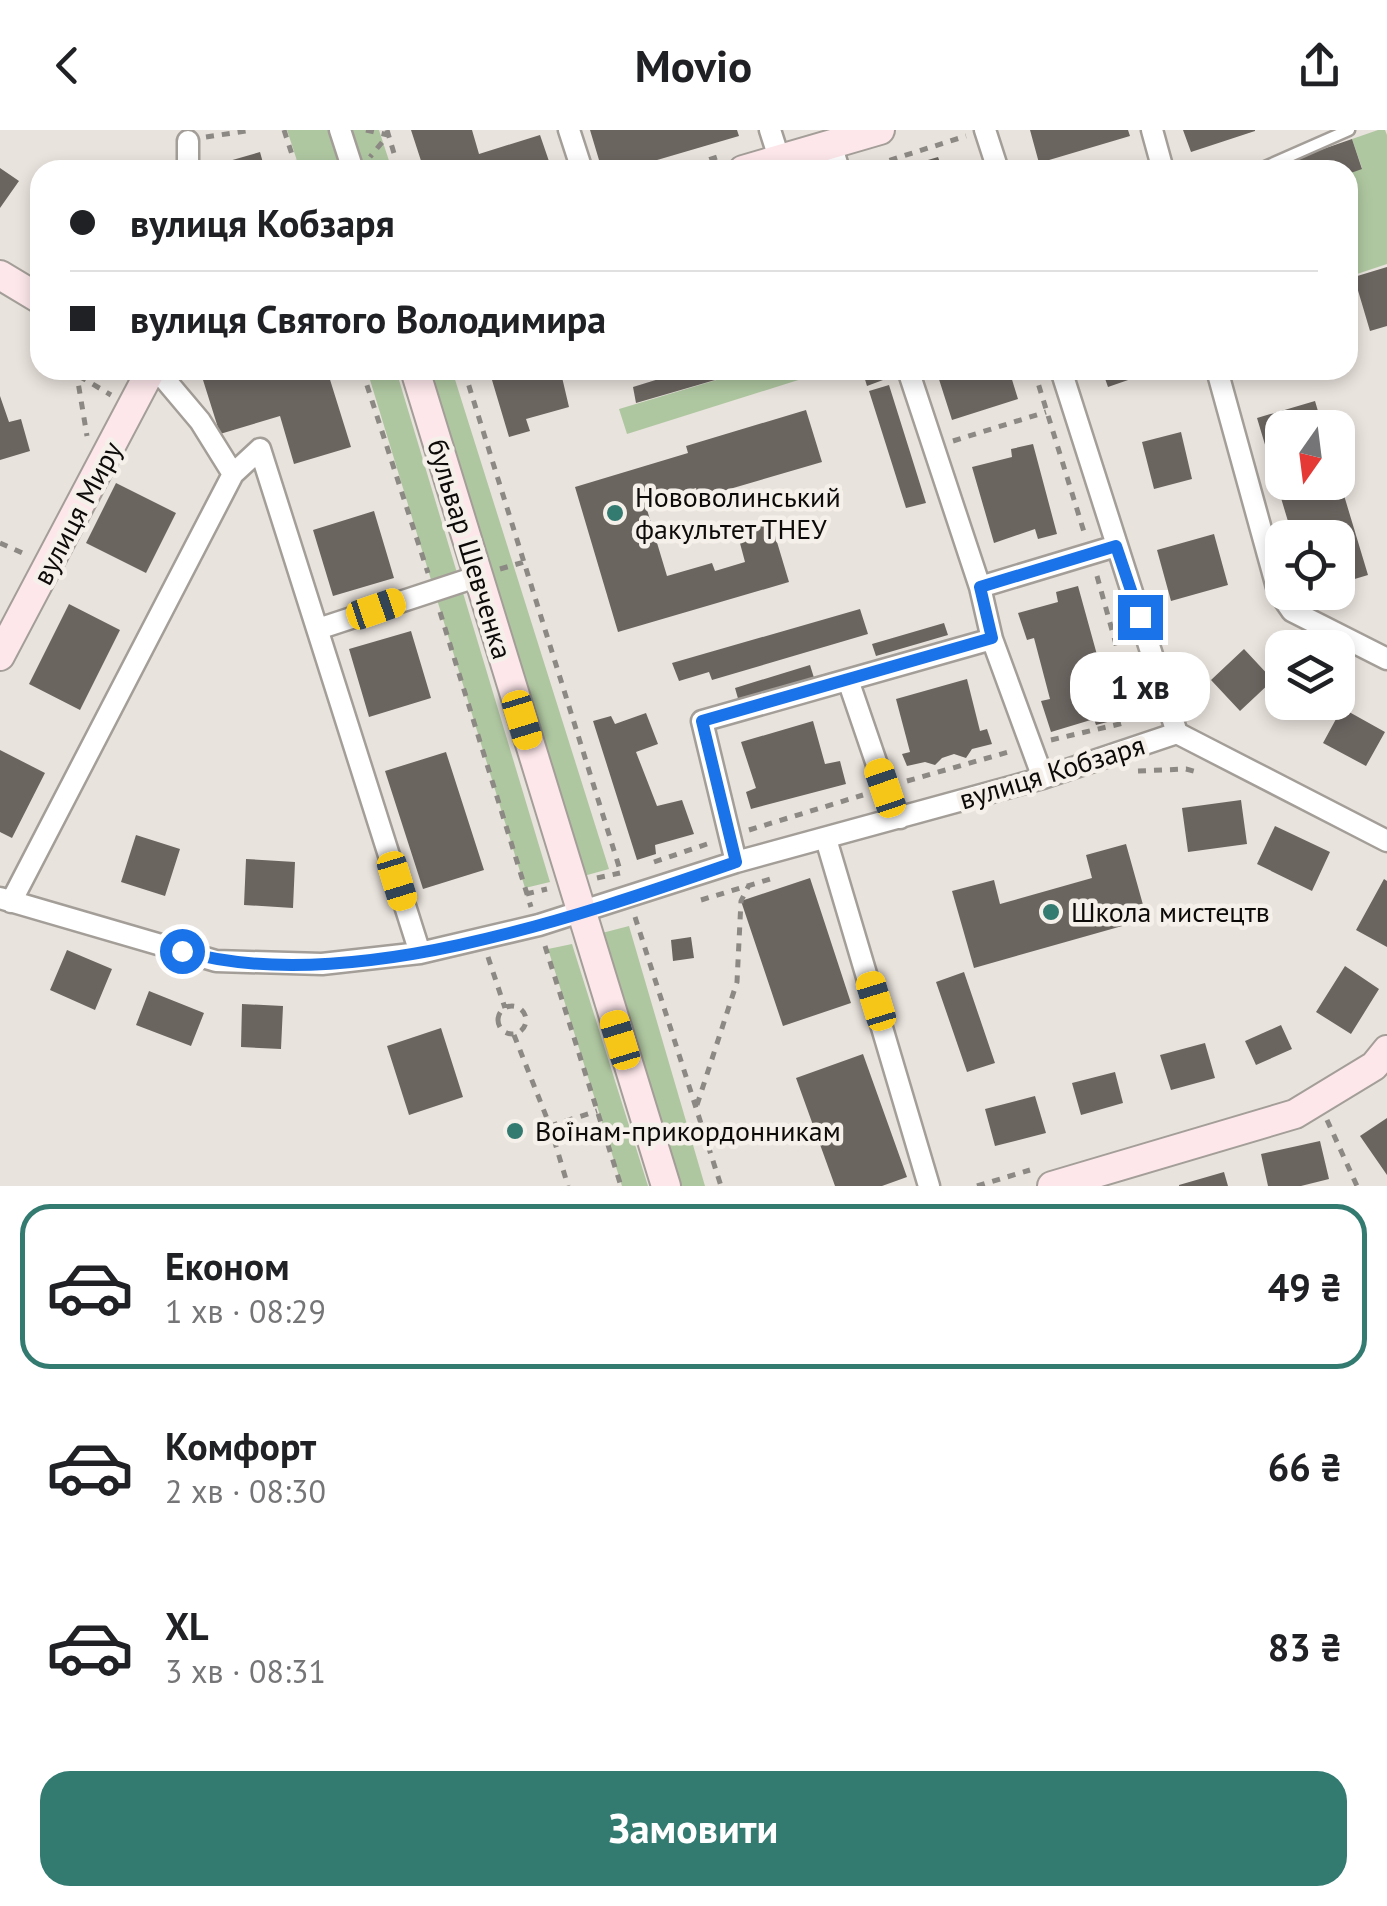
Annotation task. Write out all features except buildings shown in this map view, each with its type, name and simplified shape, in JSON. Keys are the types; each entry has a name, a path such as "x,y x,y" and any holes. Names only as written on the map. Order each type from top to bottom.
{"street":[{"path":"340,130 350,160"},
{"path":"568,130 578,160"},
{"path":"770,130 779,158"},
{"path":"773,160 835,157 880,130"},
{"path":"1152,130 1160,160"},
{"path":"985,131 995,160"},
{"path":"188,141 188,160"},
{"path":"0,275 30,293"},
{"name":"вулиця Миру","path":"0,656 149,380"},
{"path":"163,380 200,421 233,474"},
{"name":"бульвар Шевченка","path":"418,380 666,1186"},
{"path":"911,380 980,587 992,638 1042,778"},
{"path":"1064,380 1177,733"},
{"path":"1220,380 1278,591 1292,611 1387,659"},
{"path":"6,900 233,474 260,448 420,952"},
{"path":"980,587 1116,546"},
{"path":"318,629 479,576"},
{"path":"736,862 702,721 992,638"},
{"path":"848,680 885,788 900,818"},
{"name":"вулиця Кобзаря","path":"6,900 216,961 322,964 420,952 629,899 736,862 1042,778 1177,733 1387,841"},
{"path":"826,839 898,1071 929,1186"},
{"path":"1052,1186 1295,1114 1374,1066 1387,1050"}],"lane":[{"path":"1281,160 1349,130"}],"path":[{"path":"188,141 253,130"},
{"path":"284,130 294,160"},
{"path":"366,130 388,133 396,160"},
{"path":"891,160 985,131"},
{"path":"365,380 620,1186"},
{"path":"467,380 721,1186"},
{"path":"934,448 1046,412"},
{"path":"0,543 28,555"},
{"path":"639,867 885,788 1033,745 1124,724 1135,712"},
{"path":"1132,772 1186,769 1204,774"},
{"path":"526,894 621,873"},
{"path":"696,1108 737,982 741,901 749,885"},
{"path":"488,956 505,1008"},
{"path":"512,1006 524,1013 524,1026 514,1035 504,1033 498,1025 498,1015 512,1006"},
{"path":"514,1035 550,1126 568,1186"},
{"path":"550,1126 597,1111"},
{"path":"1325,1115 1357,1186"}],"green space":[{"path":"287,130 329,130 339,160 297,160"},
{"path":"344,130 379,130 389,160 354,160"},
{"path":"1378,130 1385,130 1387,135 1387,264 1358,274 1358,170 1362,168 1352,139"},
{"path":"370,380 399,380 550,882 525,888"},
{"path":"427,380 455,380 609,869 580,877"},
{"path":"716,380 798,380 627,434 619,409"},
{"path":"629,926 705,1186 672,1186 602,933"},
{"path":"572,944 648,1186 622,1186 548,949"}],"place":[{"name":"Нововолинський факультет ТНЕУ","path":"615,513"},
{"name":"Школа мистецтв","path":"1051,912"},
{"name":"Воїнам-прикордонникам","path":"515,1131"}],"route":[{"path":"182,951 216,961 322,964 420,952 538,925 736,862 702,721 992,638 980,587 1116,546 1140,617"}]}
